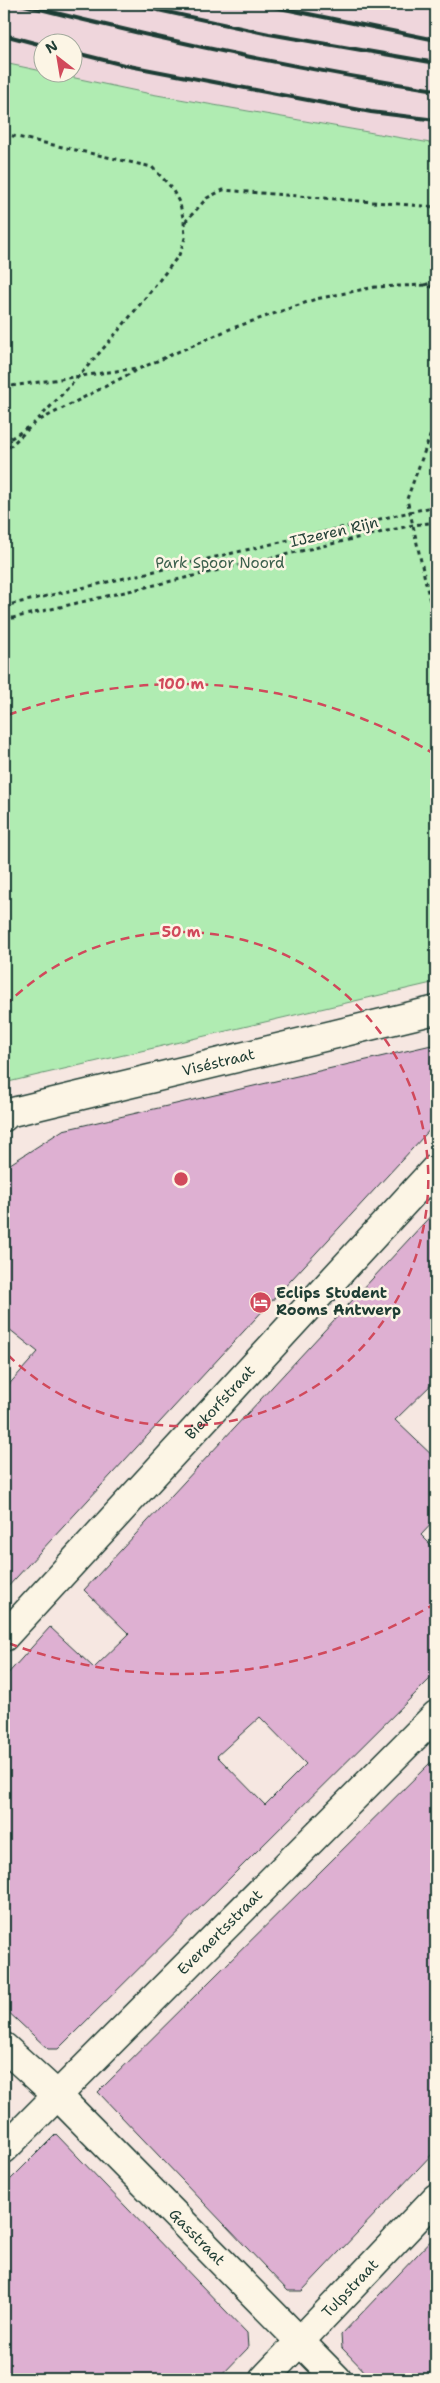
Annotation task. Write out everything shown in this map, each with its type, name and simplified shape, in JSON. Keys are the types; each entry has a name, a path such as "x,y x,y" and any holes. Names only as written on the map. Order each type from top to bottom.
{"street":[{"name":"Viséstraat","path":"4,1118 8,1113 17,1110 436,1010"},
{"name":"Biekorfstraat","path":"4,1637 436,1168"},
{"name":"Everaertsstraat","path":"4,2149 436,1715"},
{"name":"Gasstraat","path":"4,2047 57,2095 338,2379"},
{"name":"Tulpstraat","path":"264,2379 436,2198"}],"path":[{"path":"4,134 152,167 171,187 180,204 185,238 178,255 79,376 37,422 4,452"},
{"path":"184,222 207,198 223,190 436,207"},
{"path":"425,285 436,281"},
{"path":"4,443 37,422 141,368 230,329 316,299 374,287 425,285 436,288"},
{"path":"4,387 141,368"},
{"path":"436,420 407,499 436,628"},
{"path":"4,606 436,506"},
{"name":"IJzeren Rijn","path":"4,620 413,525 436,522"}],"shaded area":[{"path":"4,4 436,4 436,144 82,80 82,32 32,32 32,70 4,63"}],"green space":[{"name":"Park Spoor Noord","path":"4,63 32,69 32,82 82,82 82,79 151,94 436,144 436,982 4,1083"}],"building":[{"path":"436,1044 436,1123 4,1591 4,1390 38,1352 4,1325 4,1168 63,1130"},
{"path":"436,1210 436,1380 395,1420 436,1459 436,1519 421,1535 436,1550 436,1673 58,2049 48,2049 4,2008 4,1678 50,1627 94,1668 129,1634 84,1590","holes":["260,1717 306,1764 265,1805 217,1756"]},
{"path":"436,1757 436,2150 302,2291 288,2291 98,2092"},
{"path":"56,2134 247,2333 248,2348 218,2379 4,2379 4,2186"},
{"path":"436,2235 436,2379 372,2379 342,2348 341,2335"}],"railway":[{"path":"20,4 227,52 331,73 436,90"},
{"path":"130,4 269,34 436,63"},
{"path":"260,4 436,40"},
{"path":"4,35 32,42"},
{"path":"82,54 124,65 371,112 436,120"}],"place":[{"name":"Eclips Student Rooms Antwerp","path":"260,1302"}]}
